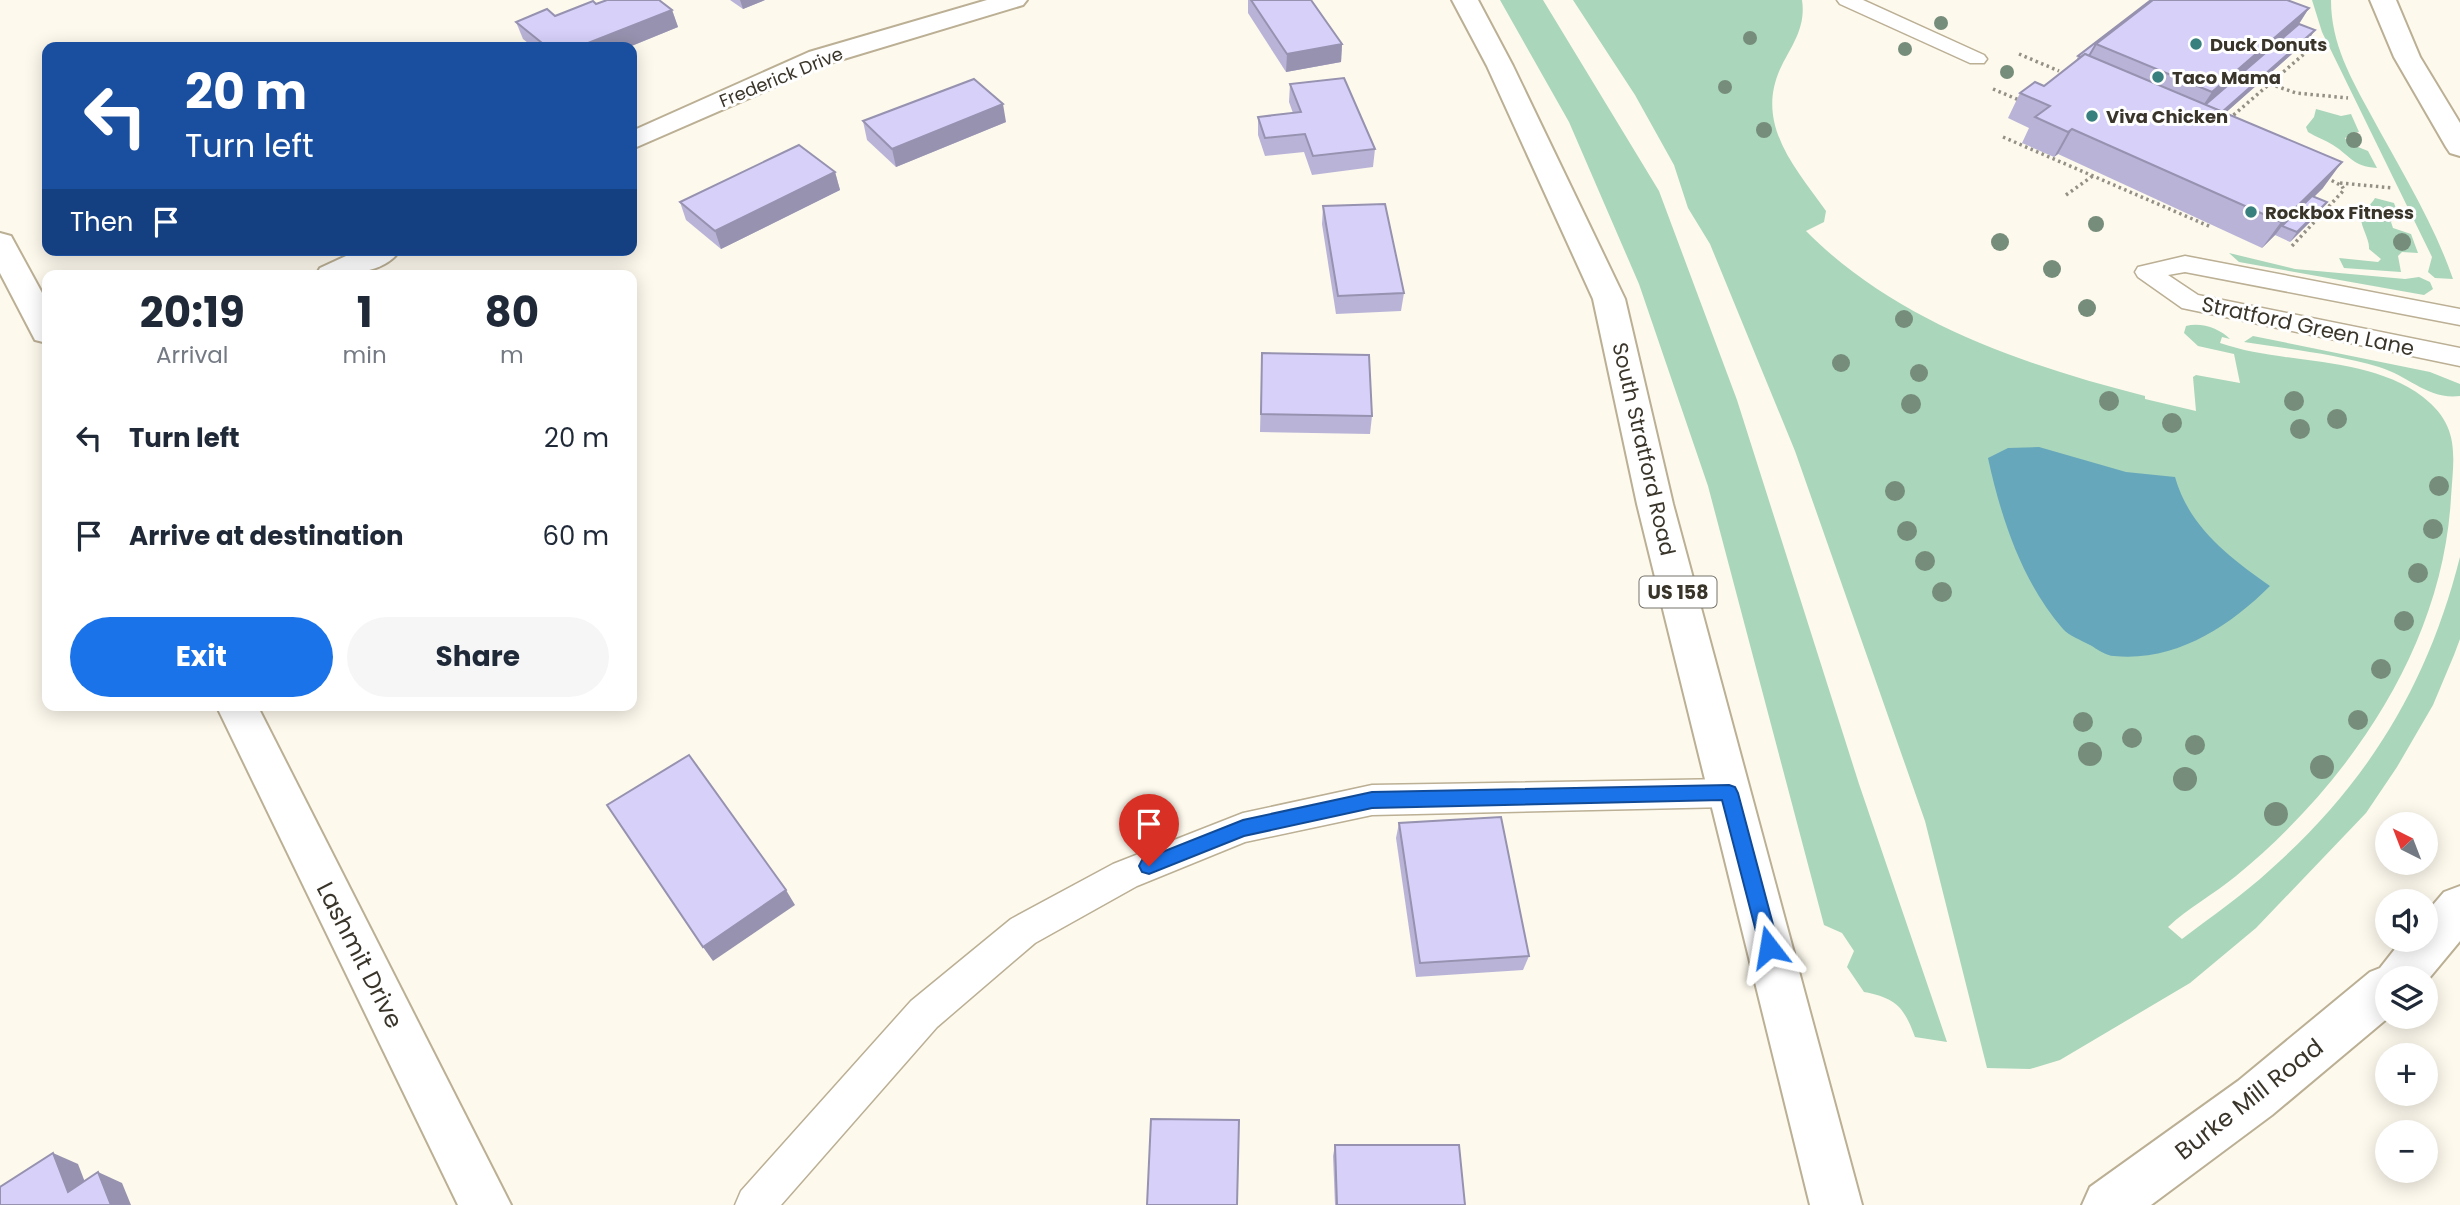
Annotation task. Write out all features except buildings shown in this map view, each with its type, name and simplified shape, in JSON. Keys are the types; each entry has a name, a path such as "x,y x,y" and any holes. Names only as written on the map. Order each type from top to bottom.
{"street":[{"name":"Frederick Drive","path":"637,139 818,58 1014,0"},
{"name":"South Stratford Road","path":"1465,0 1500,66 1609,299 1655,504 1836,1205"},
{"path":"2383,0 2407,57 2460,147"},
{"path":"0,243 42,323"},
{"path":"342,270 372,256"},
{"name":"Lashmit Drive","path":"239,711 485,1205"},
{"path":"2409,966 2460,907"},
{"name":"Burke Mill Road","path":"2108,1205 2255,1098 2375,998"}],"lane":[{"path":"1847,0 1977,59"},
{"name":"Stratford Green Lane","path":"2460,317 2185,264 2147,272 2192,302 2460,357"},
{"path":"755,1205 924,1014 1023,930 1125,876 1243,828 1372,800 1729,793"}],"path":[{"path":"2224,123 2304,54 2302,48"},
{"path":"2019,54 2059,71"},
{"path":"2269,83 2296,93 2348,98"},
{"path":"1989,87 2020,100"},
{"path":"2003,137 2221,232"},
{"path":"2292,247 2344,190 2314,172"},
{"path":"2066,195 2094,175"},
{"path":"2336,183 2393,188"}],"green space":[{"path":"1500,0 1543,0 1659,191 1737,400 1859,784 1947,1042 1915,1037 1907,1018 1897,1006 1884,997 1864,992 1847,967 1854,951 1842,933 1824,925 1708,486 1639,284 1569,122"},
{"path":"1573,0 1802,0 1800,26 1774,86 1772,106 1775,125 1791,161 1826,211 1824,222 1806,231 1841,263 1880,291 1921,315 2008,354 2145,396 2145,399 2196,411 2193,377 2196,375 2240,383 2234,354 2198,346 2184,333 2186,326 2204,326 2216,329 2230,339 2222,337 2220,343 2271,355 2351,367 2401,384 2435,408 2449,430 2453,467 2444,553 2430,606 2409,658 2383,708 2352,755 2316,799 2277,839 2236,876 2168,927 2182,939 2260,879 2305,837 2337,802 2365,766 2412,689 2447,603 2460,557 2460,639 2433,705 2397,767 2366,813 2256,928 2190,983 2060,1060 2030,1069 1987,1068 1925,821 1795,451 1710,244 1688,208 1674,165 1635,95"},
{"path":"2312,0 2331,0 2338,46 2356,88 2426,216 2453,279 2435,278 2428,272 2432,257 2322,32"},
{"path":"2316,109 2341,116 2351,114 2359,132 2345,138 2348,143 2368,151 2377,168 2357,163 2333,145 2308,132 2306,127 2314,117"},
{"path":"2375,198 2394,203 2398,214 2386,211 2384,214 2390,219 2393,228 2411,234 2418,253 2402,252 2398,256 2401,272 2344,268 2339,258 2378,262 2381,259 2369,249 2361,220 2363,211"},
{"path":"2229,253 2295,269 2405,279 2419,277 2430,282 2433,289 2424,295 2239,262"},
{"path":"2253,336 2430,372 2460,384 2460,396 2428,391 2390,371 2363,362 2244,342"}],"water":[{"path":"2039,447 2126,472 2175,477 2181,495 2200,526 2240,564 2270,586 2219,628 2200,639 2158,653 2111,656 2072,636 2049,611 2025,570 1999,503 1988,458 2008,448"}],"place":[{"name":"Duck Donuts","path":"2196,44"},
{"name":"Taco Mama","path":"2158,77"},
{"name":"Viva Chicken","path":"2092,116"},
{"name":"Rockbox Fitness","path":"2251,212"}],"route":[{"path":"1149,866 1243,828 1372,800 1729,793 1769,947"}]}
